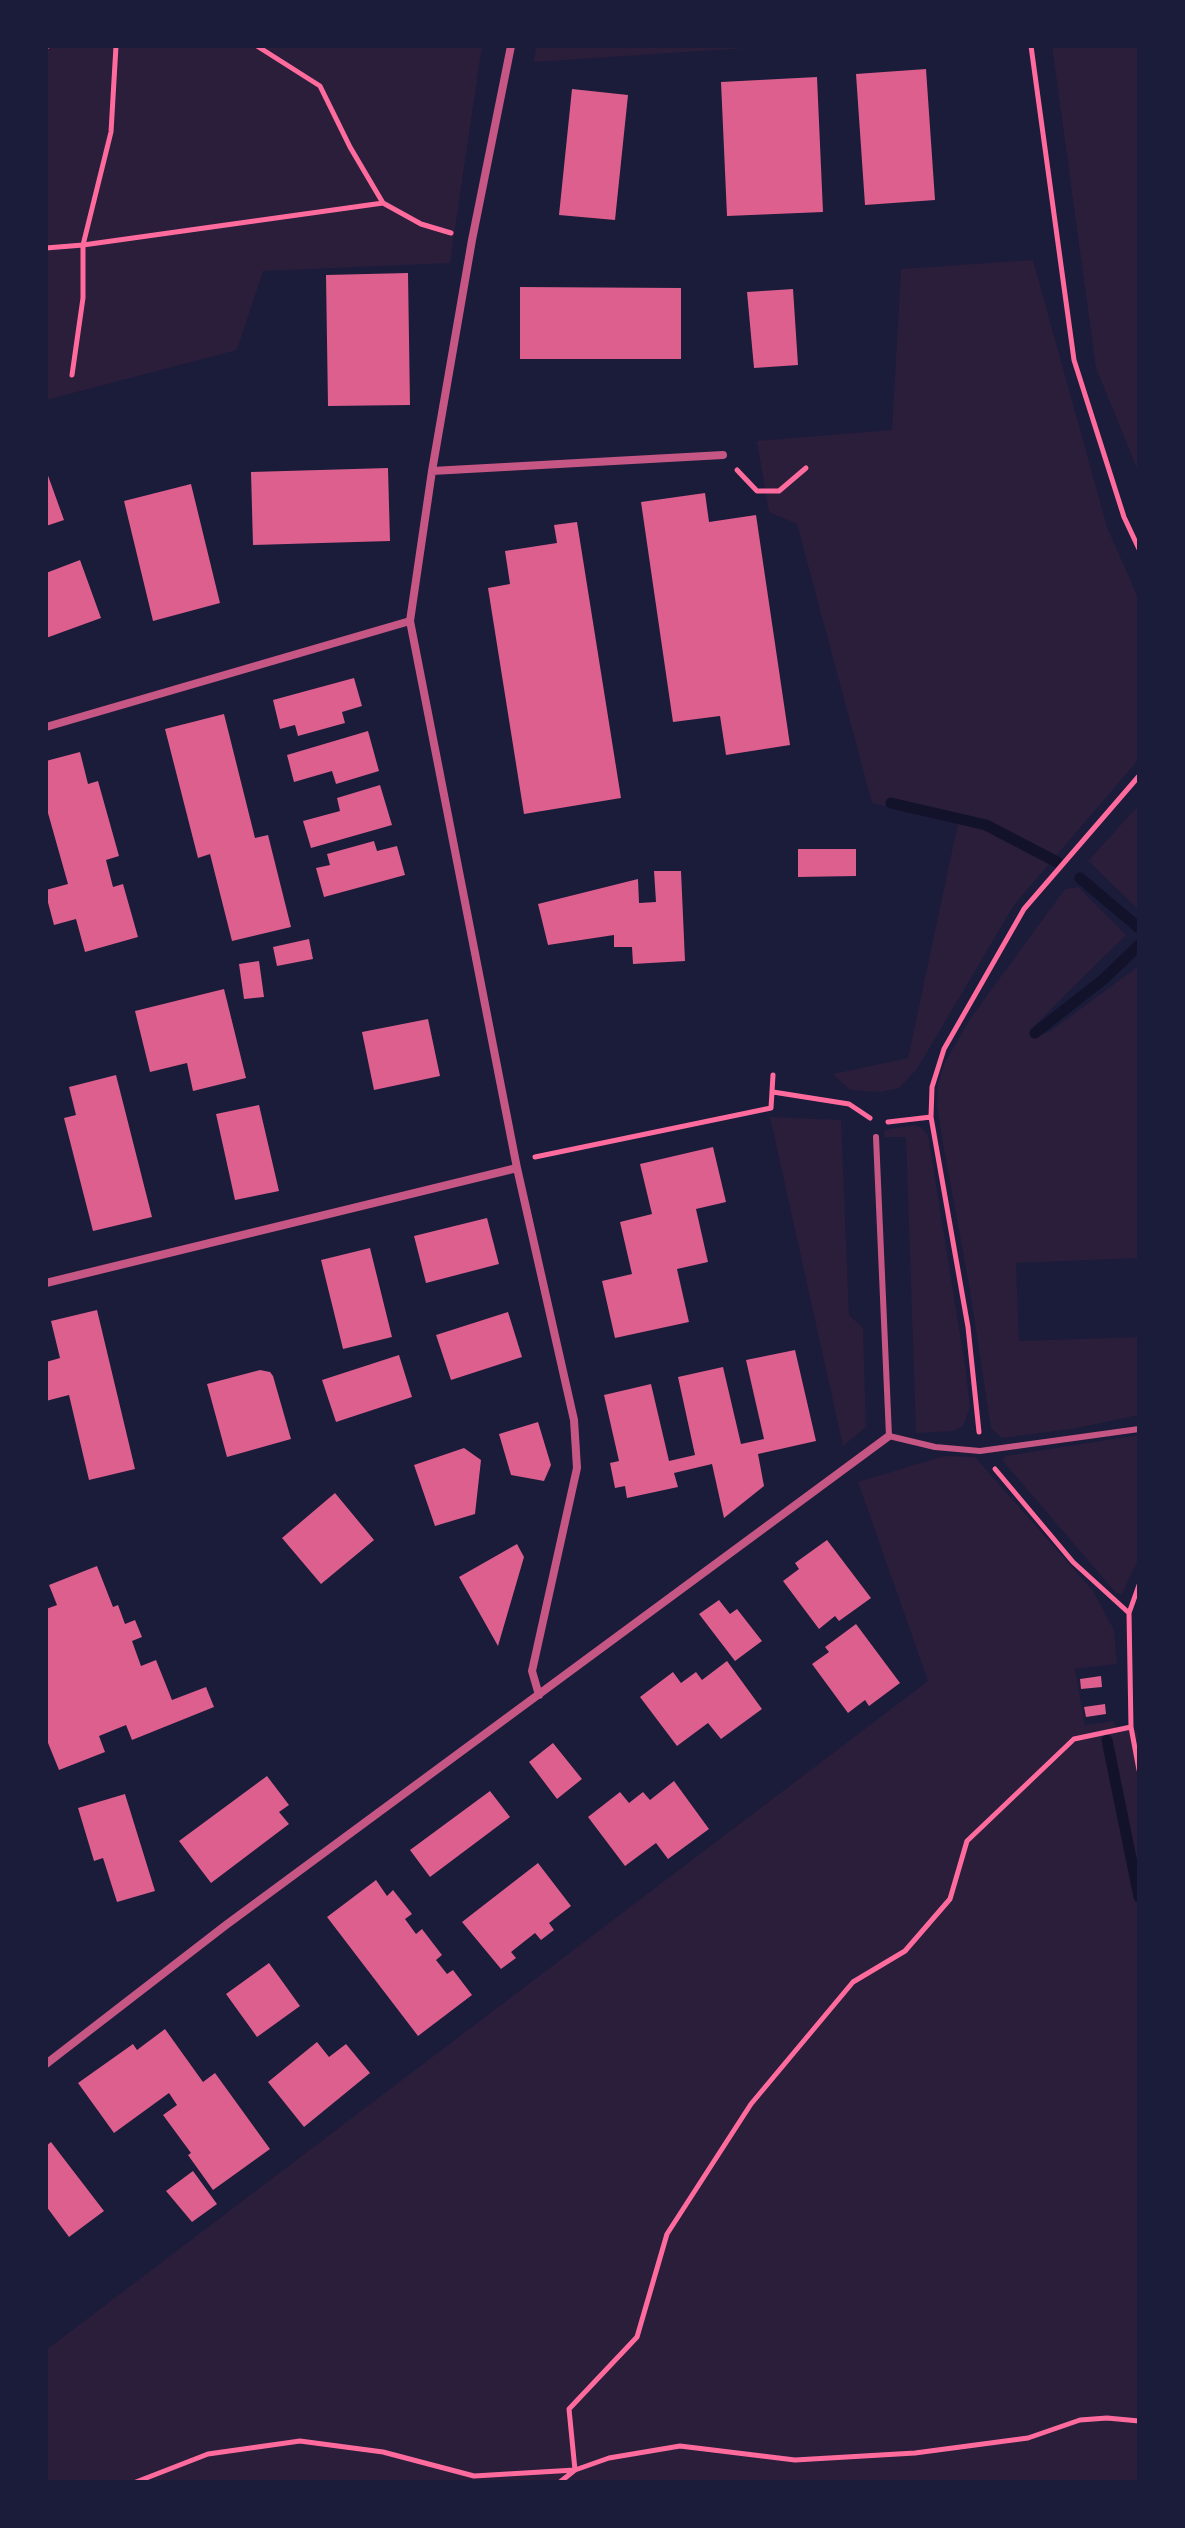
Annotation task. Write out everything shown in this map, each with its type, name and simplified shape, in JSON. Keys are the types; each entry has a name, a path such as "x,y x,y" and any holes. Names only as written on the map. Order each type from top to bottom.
{"street":[{"path":"511,46 472,240 410,621 517,1168 574,1420 577,1468 532,1671 539,1695"},
{"path":"432,471 723,455"},
{"path":"46,727 410,621"},
{"path":"46,1283 517,1168"},
{"path":"46,2064 226,1925 889,1436"}],"lane":[{"path":"876,1137 889,1436 935,1447 980,1451 1139,1429"}],"path":[{"path":"72,375 83,298 83,245 111,132 116,46"},
{"path":"257,46 320,86 350,147 383,203 421,224 472,240"},
{"path":"1031,46 1074,360 1124,517 1139,548"},
{"path":"46,248 383,203"},
{"path":"723,455 757,491 779,491 806,468"},
{"path":"1129,1613 1073,1562 1033,1518 980,1451 968,1327 931,1117 932,1087 944,1049 1024,909 1139,776"},
{"path":"517,1168 538,1155 771,1108 773,1075"},
{"path":"773,1092 849,1104 877,1123 931,1117"},
{"path":"1139,1585 1129,1613 1131,1727 1139,1770"},
{"path":"575,2470 569,2409 637,2337 667,2234 751,2104 853,1982 905,1951 950,1899 967,1841 1074,1739 1131,1727"},
{"path":"136,2482 208,2454 300,2441 383,2452 474,2476 575,2470 609,2458 680,2446 795,2460 915,2453 1028,2438 1080,2420 1107,2418 1139,2421"},
{"path":"560,2482 575,2470"}],"shaded area":[{"path":"46,46 482,46 450,263 263,271 237,350 46,400"},
{"path":"536,46 777,46 534,62"},
{"path":"1052,46 1139,46 1139,473 1096,368"},
{"path":"1033,260 1107,527 1139,600 1139,759 1014,905 917,1069 899,1088 880,1092 850,1090 833,1074 908,1058 958,823 872,803 797,524 769,512 757,441 892,430 901,269"},
{"path":"1139,805 1139,910 1088,861"},
{"path":"1078,887 1126,935 1030,1030 1030,1037 1049,1032 1139,966 1139,1258 1016,1263 1019,1341 1139,1337 1139,1415 1077,1428 1002,1438 991,1428 942,1138 937,1104 938,1084 944,1064 970,1019 1065,889"},
{"path":"770,1117 841,1120 849,1315 863,1328 866,1427 843,1446"},
{"path":"915,1125 928,1135 966,1372 970,1407 963,1426 954,1431 916,1433 906,1137 884,1137 885,1130"},
{"path":"1139,1435 1139,1557 1122,1594 1116,1593 1002,1460 1006,1456"},
{"path":"944,1456 975,1457 1093,1591 1114,1630 1117,1664 1075,1669 1085,1725 1114,1721 1117,1731 1139,1730 1139,2482 46,2482 46,2350 928,1681 858,1482"}],"building":[{"path":"926,69 935,200 865,205 856,74"},
{"path":"817,77 823,212 727,216 721,82"},
{"path":"572,89 628,95 615,220 559,215"},
{"path":"408,273 410,405 328,406 326,275"},
{"path":"520,287 681,288 681,359 520,359"},
{"path":"793,289 798,365 754,368 747,292"},
{"path":"388,468 390,541 253,545 251,472"},
{"path":"46,470 64,520 46,526"},
{"path":"191,484 220,603 153,621 124,501"},
{"path":"705,493 709,522 756,515 790,745 726,755 720,716 673,722 641,502"},
{"path":"577,522 621,798 524,814 488,588 510,584 505,551 557,543 554,525"},
{"path":"80,560 101,618 46,638 46,573"},
{"path":"354,678 362,706 342,712 345,723 298,736 295,725 280,729 273,700"},
{"path":"224,714 255,838 268,835 291,927 232,941 210,854 198,858 165,729"},
{"path":"368,731 379,771 336,784 332,771 294,782 287,755"},
{"path":"80,752 88,784 98,781 119,856 106,860 113,887 123,884 138,937 85,952 76,919 54,925 46,895 46,890 68,884 46,806 46,761"},
{"path":"380,785 392,825 311,848 303,821 340,811 337,798"},
{"path":"374,841 377,851 397,846 405,875 324,897 316,868 330,865 327,854"},
{"path":"798,849 856,849 856,876 798,877"},
{"path":"654,871 681,871 685,961 633,964 632,947 614,947 614,935 548,945 538,904 638,879 639,903 656,902"},
{"path":"309,939 313,959 277,966 273,947"},
{"path":"259,961 264,997 244,999 239,964"},
{"path":"224,989 246,1078 193,1091 187,1063 150,1072 135,1011"},
{"path":"428,1019 440,1076 374,1090 362,1032"},
{"path":"116,1075 152,1217 93,1231 64,1118 76,1115 69,1087"},
{"path":"259,1105 279,1191 235,1200 216,1114"},
{"path":"713,1147 726,1202 696,1209 708,1262 677,1269 689,1322 615,1338 602,1281 632,1274 620,1222 652,1214 640,1164"},
{"path":"487,1218 499,1264 426,1283 414,1236"},
{"path":"370,1248 392,1337 343,1349 321,1260"},
{"path":"97,1310 135,1469 89,1480 69,1395 46,1401 46,1362 60,1358 51,1321"},
{"path":"508,1312 522,1357 451,1380 436,1335"},
{"path":"795,1350 816,1441 758,1454 764,1486 724,1518 712,1464 674,1473 678,1487 627,1498 625,1486 615,1488 610,1463 619,1461 604,1395 651,1384 669,1461 695,1455 678,1377 723,1367 741,1444 764,1439 746,1360"},
{"path":"399,1355 412,1397 336,1422 322,1380"},
{"path":"260,1370 273,1376 291,1439 227,1457 207,1384"},
{"path":"538,1422 551,1465 544,1481 511,1475 499,1434"},
{"path":"464,1448 481,1460 475,1514 435,1526 414,1465"},
{"path":"335,1493 374,1540 321,1584 282,1538"},
{"path":"827,1540 871,1598 839,1621 835,1616 819,1629 783,1581 799,1569 795,1563"},
{"path":"517,1544 524,1557 498,1646 459,1577"},
{"path":"97,1566 113,1607 118,1605 125,1624 135,1620 142,1637 132,1641 141,1666 156,1660 172,1700 206,1687 214,1707 132,1740 126,1725 99,1736 105,1752 59,1770 46,1738 46,1609 57,1605 49,1585"},
{"path":"719,1600 730,1614 737,1609 762,1641 735,1661 699,1614"},
{"path":"856,1624 900,1683 869,1706 865,1700 848,1713 812,1664 829,1652 825,1647"},
{"path":"727,1661 762,1709 721,1739 708,1723 677,1746 640,1697 673,1672 681,1683 696,1672 702,1680"},
{"path":"1101,1676 1102,1687 1081,1689 1080,1679"},
{"path":"1105,1704 1106,1714 1086,1717 1084,1707"},
{"path":"553,1743 582,1779 557,1799 529,1762"},
{"path":"267,1776 289,1805 279,1812 289,1824 211,1883 179,1841"},
{"path":"674,1781 709,1829 668,1859 656,1843 625,1866 588,1817 620,1792 629,1803 643,1792 650,1800"},
{"path":"490,1791 510,1817 430,1877 410,1850"},
{"path":"125,1794 155,1891 117,1902 103,1858 94,1861 78,1808"},
{"path":"538,1863 571,1906 549,1923 554,1930 541,1940 535,1933 511,1952 516,1958 501,1969 462,1922"},
{"path":"376,1880 387,1896 393,1890 412,1914 405,1919 416,1934 422,1929 442,1955 436,1960 447,1974 453,1970 472,1995 418,2036 327,1917"},
{"path":"269,1963 300,2006 257,2037 226,1994"},
{"path":"165,2029 203,2082 215,2073 270,2149 213,2190 163,2115 177,2105 169,2093 114,2133 78,2083 133,2044 137,2050"},
{"path":"317,2042 329,2057 346,2044 370,2073 304,2127 268,2082"},
{"path":"51,2142 104,2211 69,2237 46,2206 46,2146"},
{"path":"193,2171 217,2204 192,2222 166,2191"}],"waterway":[{"path":"891,803 986,825 1057,862"},
{"path":"1080,878 1139,928"},
{"path":"1035,1033 1105,978 1139,945"},
{"path":"1107,1740 1139,1897"}]}
